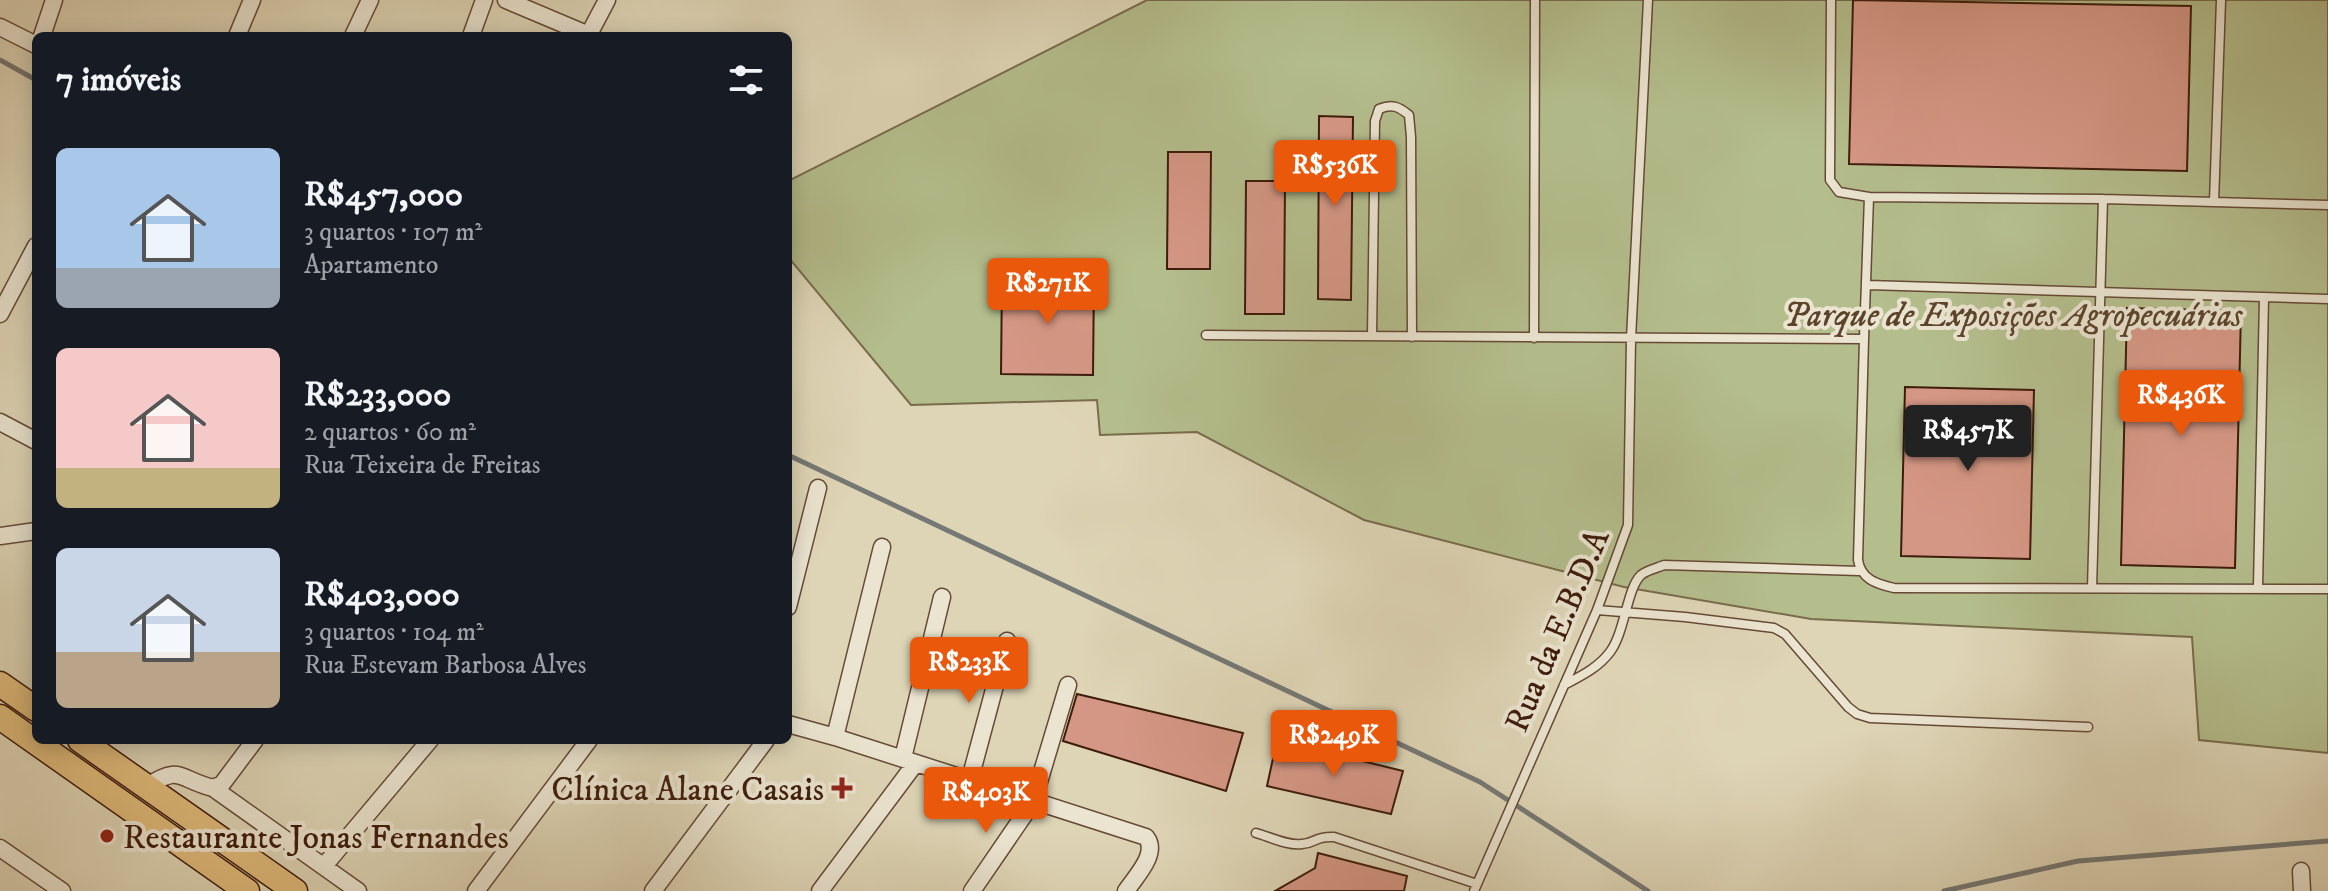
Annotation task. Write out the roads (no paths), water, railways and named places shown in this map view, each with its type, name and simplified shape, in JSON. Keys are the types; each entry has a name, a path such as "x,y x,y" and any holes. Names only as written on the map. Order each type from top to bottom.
{"main road":[{"path":"0,684 32,706"},
{"path":"0,717 32,740"},
{"path":"38,744 247,891"},
{"path":"86,744 295,891"}],"street":[{"path":"43,32 54,0"},
{"path":"239,32 252,0"},
{"path":"355,32 370,0"},
{"path":"472,32 484,0"},
{"path":"506,0 582,32"},
{"path":"591,32 607,0"},
{"path":"0,27 32,43"},
{"path":"0,314 32,254"},
{"path":"0,422 32,439"},
{"path":"792,591 818,488"},
{"path":"0,536 32,532"},
{"path":"835,737 882,547"},
{"path":"820,891 909,761 942,597"},
{"path":"970,779 1007,641"},
{"path":"972,891 1033,802 1068,685"},
{"path":"792,725 1146,837 1151,845 1150,853 1126,891"},
{"path":"213,788 222,784 252,744"},
{"path":"324,866 427,744"},
{"path":"476,891 586,744"},
{"path":"653,891 763,744"},
{"path":"146,787 166,773 178,774 213,788 358,891"},
{"path":"0,848 62,891"},
{"path":"2301,871 2302,891"}],"lane":[{"path":"1534,338 1535,0"},
{"name":"Rua da E.B.D.A","path":"1476,887 1597,610 1628,525 1631,339 1648,0"},
{"path":"1831,0 1830,180 1839,192 1869,197 2328,205"},
{"path":"2214,202 2221,0"},
{"path":"1372,336 1375,121 1379,109 1388,106 1399,107 1409,115 1412,337"},
{"path":"1859,571 1869,197"},
{"path":"2092,588 2103,199"},
{"path":"1868,285 2328,299"},
{"path":"2258,587 2264,298"},
{"path":"1206,335 1864,339"},
{"path":"1564,685 1599,665 1611,650 1627,614 1635,582 1644,572 1664,565 1859,571 1869,580 1894,588 2328,589"},
{"path":"1597,610 1774,628 1785,634 1848,707 1870,718 2088,727"},
{"path":"1256,833 1295,845 1307,844 1320,836 1334,837 1476,887"}],"waterway":[{"path":"0,60 32,78"},
{"path":"792,457 1480,782 1648,891"},
{"path":"1944,891 2078,861 2328,841"}],"place":[{"name":"Clínica Alane Casais","path":"842,788"},
{"name":"Restaurante Jonas Fernandes","path":"107,836"}],"park label":[{"name":"Parque de Exposições Agropecuárias","path":"2013,314"}]}
